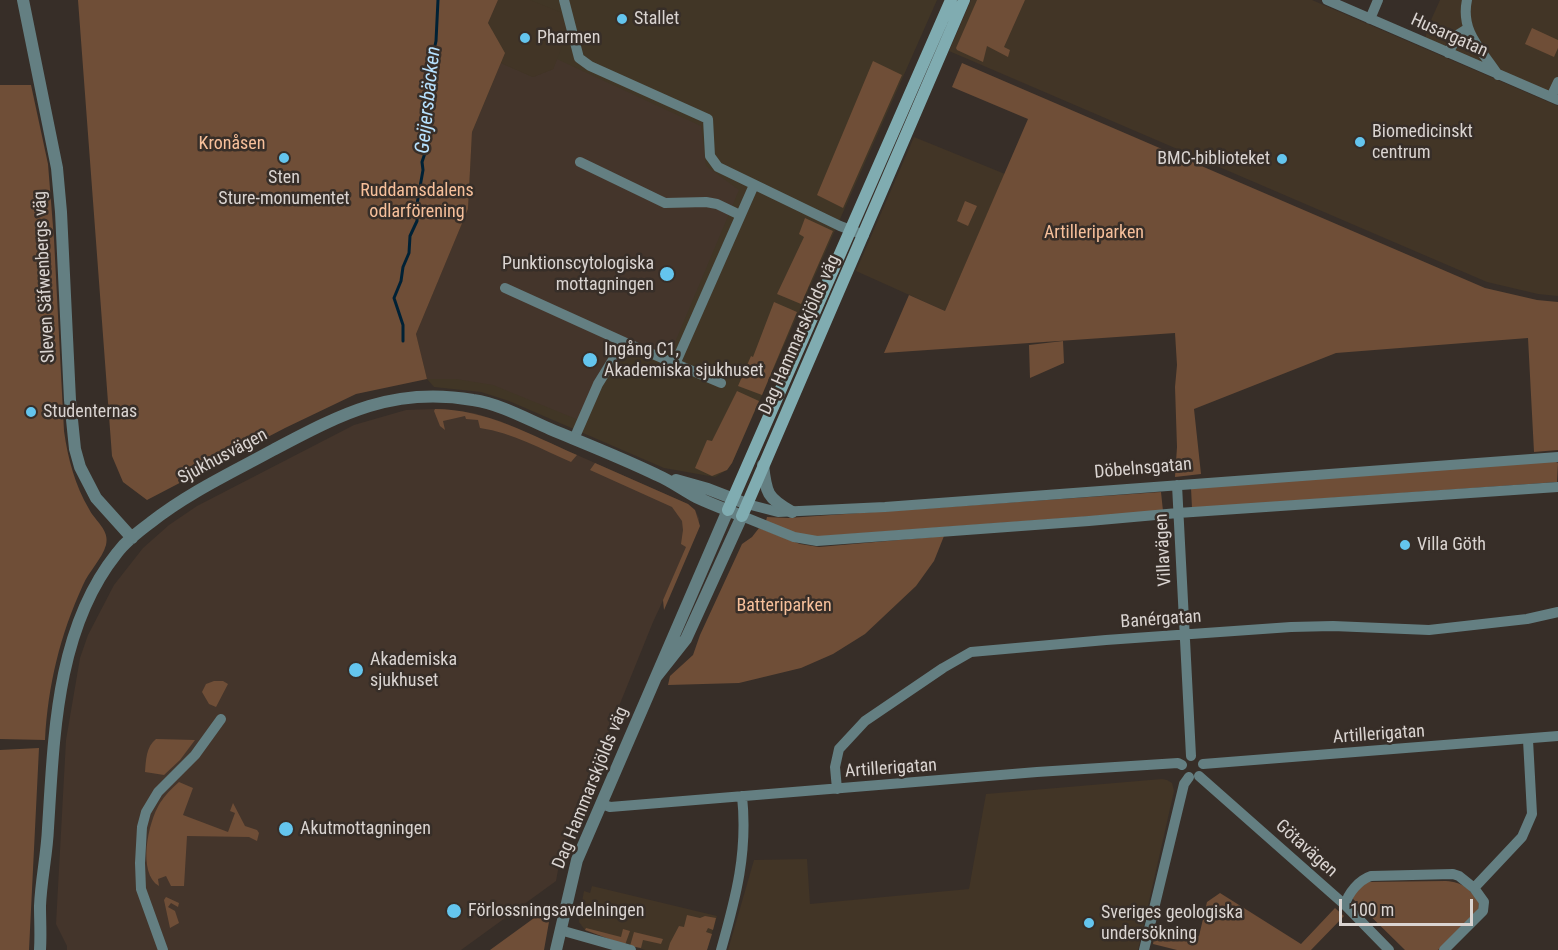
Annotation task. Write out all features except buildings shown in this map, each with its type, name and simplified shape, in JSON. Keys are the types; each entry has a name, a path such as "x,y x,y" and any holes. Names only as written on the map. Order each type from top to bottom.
{"main road":[{"name":"Dag Hammarskjölds väg","path":"730,504 951,0"},
{"name":"Dag Hammarskjölds väg","path":"745,510 964,0"}],"street":[{"name":"Sleven Säfwenbergs väg","path":"23,0 57,168 70,400 75,449 80,467 96,498 132,538"},
{"path":"564,0 579,58 590,66 708,119 710,156 718,167 864,235"},
{"name":"Husargatan","path":"1327,0 1555,99"},
{"path":"1370,19 1378,0"},
{"path":"1467,0 1464,14 1467,29 1498,75"},
{"path":"1448,53 1459,34 1467,29"},
{"path":"1555,99 1558,82"},
{"path":"580,162 665,203 706,202 717,204 740,215"},
{"path":"676,362 754,185"},
{"path":"504,288 721,383"},
{"path":"574,439 598,384 624,342"},
{"name":"Sjukhusvägen","path":"40,950 40,905 46,860 52,758 68,657 83,612 96,584 117,553 132,538 189,495 347,413 380,402 429,395 476,400 505,409 730,504"},
{"name":"Döbelnsgatan","path":"745,510 792,512 1558,457"},
{"path":"763,465 769,497 792,512"},
{"name":"Villavägen","path":"1177,485 1191,756"},
{"name":"Döbelnsgatan","path":"730,504 794,537 817,541 1558,487"},
{"name":"Dag Hammarskjölds väg","path":"556,950 577,860 730,504"},
{"name":"Dag Hammarskjölds väg","path":"656,677 686,639 745,510"},
{"name":"Banérgatan","path":"837,789 835,767 839,749 859,728 892,702 971,652 1291,627 1333,626 1429,630 1527,619 1558,612"},
{"path":"163,950 141,889 142,827 146,813 158,792 195,755 221,719"},
{"name":"Artillerigatan","path":"1203,764 1558,736"},
{"path":"1474,888 1522,837 1532,814 1528,740"},
{"path":"1144,950 1184,784 1203,769 1203,764 1198,758 1191,756 1185,760 1182,770 1194,776"},
{"name":"Artillerigatan","path":"602,804 610,807 1037,772 1178,763 1182,765"},
{"name":"Götavägen","path":"1194,776 1345,905 1389,950"},
{"path":"721,950 741,874 744,833 742,796"},
{"name":"Sjukhusvägen","path":"46,860 49,929 47,950"},
{"path":"1345,905 1346,899 1359,882 1371,876 1453,874 1459,876 1474,888 1484,902 1483,911 1444,950"},
{"path":"560,930 631,950"}],"shaded area":[{"path":"498,0 937,0 732,463 727,470 715,477 664,468 509,401 481,392 434,387 427,379 416,334 468,209 472,132"},
{"path":"498,0 530,0 560,12 568,32 553,69 533,77 501,63 505,53 488,23"},
{"name":"Biomedicinskt centrum","path":"971,0 1312,0 1558,106 1558,296 1538,294 1487,282 949,51"},
{"path":"1440,0 1558,0 1558,97 1425,40 1427,29"},
{"path":"557,59 701,126 706,166 739,190 671,352 619,352 581,421 493,385 456,379 427,379 416,334 468,209 472,132 501,63 533,77 553,69"},
{"path":"914,137 1005,174 945,311 856,271"},
{"name":"Akademiska sjukhuset","path":"435,409 474,413 500,421 688,504 699,518 699,523 653,622 598,758 560,859 556,881 461,950 67,950 56,924 66,740 80,658 88,635 114,585 143,548 169,525 197,506 354,425 406,410"},
{"path":"1162,779 1172,783 1174,791 1138,950 728,950 754,860 807,859 810,904 969,889 986,794"},
{"path":"592,886 717,916 707,950 645,950 585,930 579,922 580,912 584,891 590,893"}],"green space":[{"name":"Kronåsen","path":"78,0 498,0 488,23 505,53 472,132 468,209 416,334 427,379 356,394 147,500 123,482 112,456"},
{"path":"977,0 1025,0 1004,47 1010,50 1008,57 987,46 983,62 957,50"},
{"path":"1532,28 1558,40 1558,48 1554,57 1525,44"},
{"path":"873,61 902,75 843,208 817,195"},
{"name":"Artilleriparken","path":"962,63 1485,288 1537,300 1558,302 1558,450 1534,452 1528,338 1336,353 1194,409 1201,474 1175,477 1177,365 1175,333 884,353 909,295 945,311 1028,119 952,87"},
{"name":"Studenternas","path":"0,85 31,85 48,164 64,431 73,472 80,491 104,530 107,540 102,555 83,585 62,642 52,680 45,740 0,739"},
{"path":"965,201 977,206 968,226 957,221"},
{"path":"805,218 833,231 801,304 777,294 804,237 799,234"},
{"path":"774,302 797,312 762,395 738,386 751,356 753,357"},
{"path":"1063,341 1064,363 1030,378 1029,345"},
{"path":"737,391 759,401 732,463 727,470 712,476 695,468 707,440 712,441"},
{"path":"435,409 454,410 490,418 577,455 571,462 515,438 480,428 478,420 466,419 465,416 443,421 445,430 440,426"},
{"path":"1554,461 1558,463 1557,482 1192,508 1191,488"},
{"path":"595,463 688,504 695,510 700,526 664,610 663,600 686,547 681,544 682,521 672,507 590,470"},
{"path":"1161,492 1163,511 812,537 795,533 766,521 767,517 788,518"},
{"name":"Batteriparken","path":"759,528 800,544 819,547 944,536 934,561 916,586 865,634 833,654 801,668 739,683 668,685 670,676 693,655 742,544"},
{"path":"223,681 228,684 216,707 209,704 202,692 206,684"},
{"path":"156,739 195,740 180,760 164,775 145,772 148,750"},
{"path":"39,748 29,950 0,950 0,750"},
{"path":"179,782 193,788 183,815 228,832 235,813 230,811 233,803 245,826 259,833 257,841 249,837 187,836 184,886 171,886 166,876 158,879 159,886 152,879 148,870 146,859 149,834 160,803"},
{"path":"1446,881 1466,887 1479,903 1478,911 1438,950 1405,950 1350,896 1367,882"},
{"path":"1220,893 1301,944 1335,908 1344,916 1311,950 1177,950 1153,944 1156,927 1199,936 1207,902"},
{"path":"166,897 179,903 178,907 171,903 168,907 175,911 179,923 170,928 164,900"},
{"path":"552,905 544,950 490,950"},
{"path":"687,915 716,918 713,930 708,928 706,932 712,934 707,950 668,950 679,926 684,927"},
{"path":"586,928 621,937 623,929 630,931 625,945 585,930"},
{"path":"634,932 663,939 661,944 643,940 641,948 630,946"}],"waterway":[{"name":"Geijersbäcken","path":"403,341 403,325 394,298 409,253 410,236 417,221 422,162 427,147 426,128 431,110 432,59 436,41 438,0"}],"place":[{"name":"Stallet","path":"622,19"},
{"name":"Pharmen","path":"525,38"},
{"name":"Biomedicinskt centrum","path":"1360,142"},
{"name":"Sten Sture-monumentet","path":"284,158"},
{"name":"BMC-biblioteket","path":"1282,159"},
{"name":"Punktionscytologiska mottagningen","path":"667,274"},
{"name":"Ingång C1, Akademiska sjukhuset","path":"590,360"},
{"name":"Studenternas","path":"31,412"},
{"name":"Villa Göth","path":"1405,545"},
{"name":"Akademiska sjukhuset","path":"356,670"},
{"name":"Akutmottagningen","path":"286,829"},
{"name":"Förlossningsavdelningen","path":"454,911"},
{"name":"Sveriges geologiska undersökning","path":"1089,923"}],"park label":[{"name":"Ruddamsdalens odlarförening","path":"417,201"}]}
